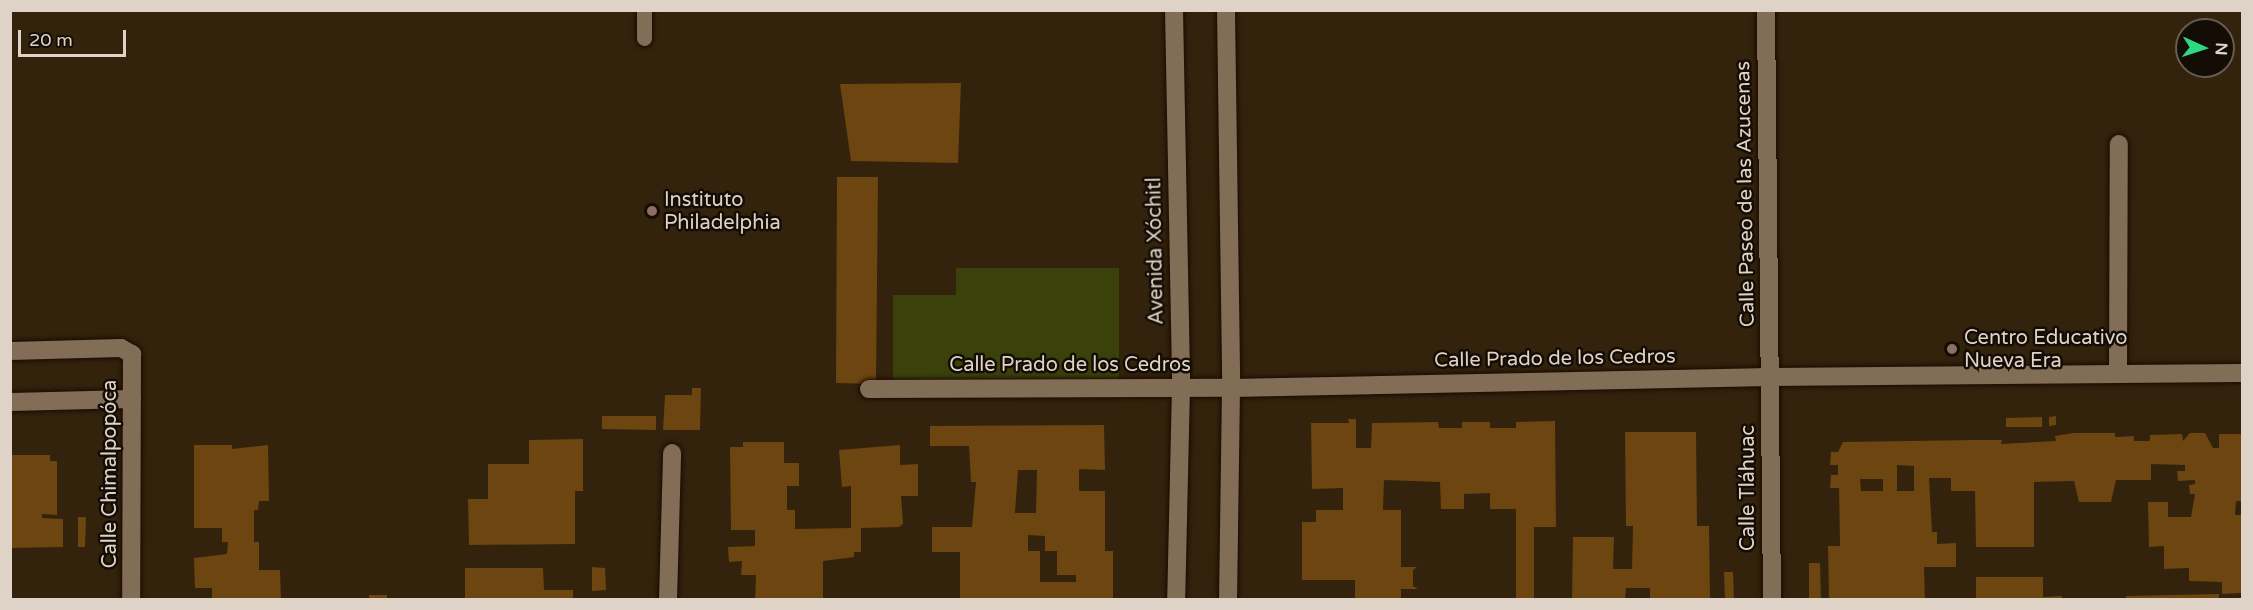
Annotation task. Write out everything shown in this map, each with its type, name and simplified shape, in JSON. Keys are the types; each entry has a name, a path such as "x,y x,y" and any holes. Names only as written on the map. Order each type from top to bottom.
{"street":[{"name":"Avenida Xóchitl","path":"1174,10 1181,387 1176,600"},
{"path":"1226,10 1231,388 1228,600"},
{"name":"Calle Paseo de las Azucenas","path":"1766,10 1770,376"},
{"path":"2118,374 2119,144"},
{"name":"Calle Chimalpopóca","path":"10,351 130,350 132,399 131,600"},
{"name":"Calle Prado de los Cedros","path":"869,389 1231,388 1770,376 2242,373"},
{"name":"Calle Tláhuac","path":"1770,376 1772,600"},
{"path":"10,402 132,399"},
{"path":"668,600 672,453"}],"lane":[{"path":"644,10 644,38"}],"green space":[{"path":"956,268 1119,268 1119,381 893,381 893,295 956,295"}],"building":[{"path":"961,83 958,163 851,161 840,84"},
{"path":"837,177 878,177 876,384 836,383"},
{"path":"692,388 701,388 700,430 663,430 665,395 692,395"},
{"path":"602,416 656,416 656,430 602,429"},
{"path":"2056,416 2056,425 2049,426 2049,417"},
{"path":"2042,417 2042,427 2006,427 2006,418"},
{"path":"1348,419 1356,419 1356,448 1371,448 1372,423 1438,422 1439,428 1462,428 1462,422 1490,422 1490,428 1516,428 1516,422 1555,421 1556,527 1534,527 1534,600 1516,600 1516,509 1490,509 1490,493 1464,494 1464,509 1441,509 1440,482 1384,480 1383,510 1401,510 1401,567 1417,567 1413,570 1413,586 1418,589 1401,589 1401,600 1355,600 1355,580 1302,580 1302,522 1316,522 1316,510 1343,510 1343,488 1312,489 1311,423 1349,423"},
{"path":"1104,425 1105,470 1079,469 1079,491 1105,491 1105,551 1113,551 1113,600 960,600 960,552 932,552 932,527 972,527 976,482 971,482 969,446 930,446 930,426","holes":["1018,470 1037,470 1036,513 1015,513","1028,535 1045,536 1045,551 1057,551 1057,575 1076,575 1076,582 1040,582 1040,551 1028,551"]},
{"path":"1625,432 1696,432 1697,526 1709,526 1710,600 1650,600 1650,588 1626,588 1625,600 1572,600 1573,537 1614,537 1613,569 1632,569 1633,526 1626,526"},
{"path":"2074,433 2115,433 2115,437 2134,436 2134,441 2150,441 2150,435 2182,434 2183,441 2190,433 2205,433 2213,448 2219,448 2219,434 2242,434 2242,501 2236,501 2235,515 2242,515 2241,593 2222,594 2222,582 2189,581 2189,568 2164,569 2164,546 2149,547 2148,502 2168,502 2168,517 2191,517 2195,494 2190,494 2189,485 2195,484 2195,480 2178,481 2177,471 2185,471 2185,465 2151,464 2151,480 2116,480 2111,502 2079,502 2074,481 2034,482 2034,547 1976,547 1975,491 1951,491 1951,478 1929,478 1932,532 1937,532 1937,544 1956,543 1956,567 1924,567 1925,600 1829,600 1828,546 1840,546 1839,488 1830,488 1831,475 1838,475 1838,465 1830,465 1831,452 1838,452 1843,442 2002,440 2001,444 2056,441 2055,436","holes":["1897,465 1914,466 1914,491 1897,491","1860,479 1883,479 1883,491 1861,491"]},
{"path":"583,439 583,491 575,491 575,544 469,545 468,499 488,499 488,464 529,464 529,440"},
{"path":"743,442 784,442 784,463 799,463 799,486 787,486 787,510 795,510 795,529 851,528 851,486 842,487 839,450 900,445 900,465 918,464 918,496 901,496 903,524 899,527 861,528 861,552 854,552 854,557 823,561 823,600 755,600 756,575 741,575 742,561 729,562 728,547 755,546 755,530 731,530 730,447 743,447"},
{"path":"194,445 232,445 232,449 268,445 269,501 259,501 258,510 254,510 254,542 259,542 259,570 280,570 281,600 212,600 212,588 195,588 194,558 227,554 228,542 222,542 222,528 194,528"},
{"path":"10,455 50,455 50,461 57,461 57,515 42,514 42,518 63,519 63,547 10,548"},
{"path":"78,517 86,517 85,547 78,547"},
{"path":"1809,563 1820,563 1821,600 1809,600"},
{"path":"592,567 605,568 606,590 592,591"},
{"path":"465,568 543,568 544,590 573,590 573,600 465,600"},
{"path":"1724,572 1733,572 1734,600 1725,600"},
{"path":"1976,577 2043,577 2043,597 2062,596 2062,600 1976,598"},
{"path":"2219,594 2219,600 2126,600 2126,596"},
{"path":"369,595 387,595 387,600 369,600"}],"place":[{"name":"Instituto Philadelphia","path":"652,211"},
{"name":"Centro Educativo Nueva Era","path":"1952,349"}]}
